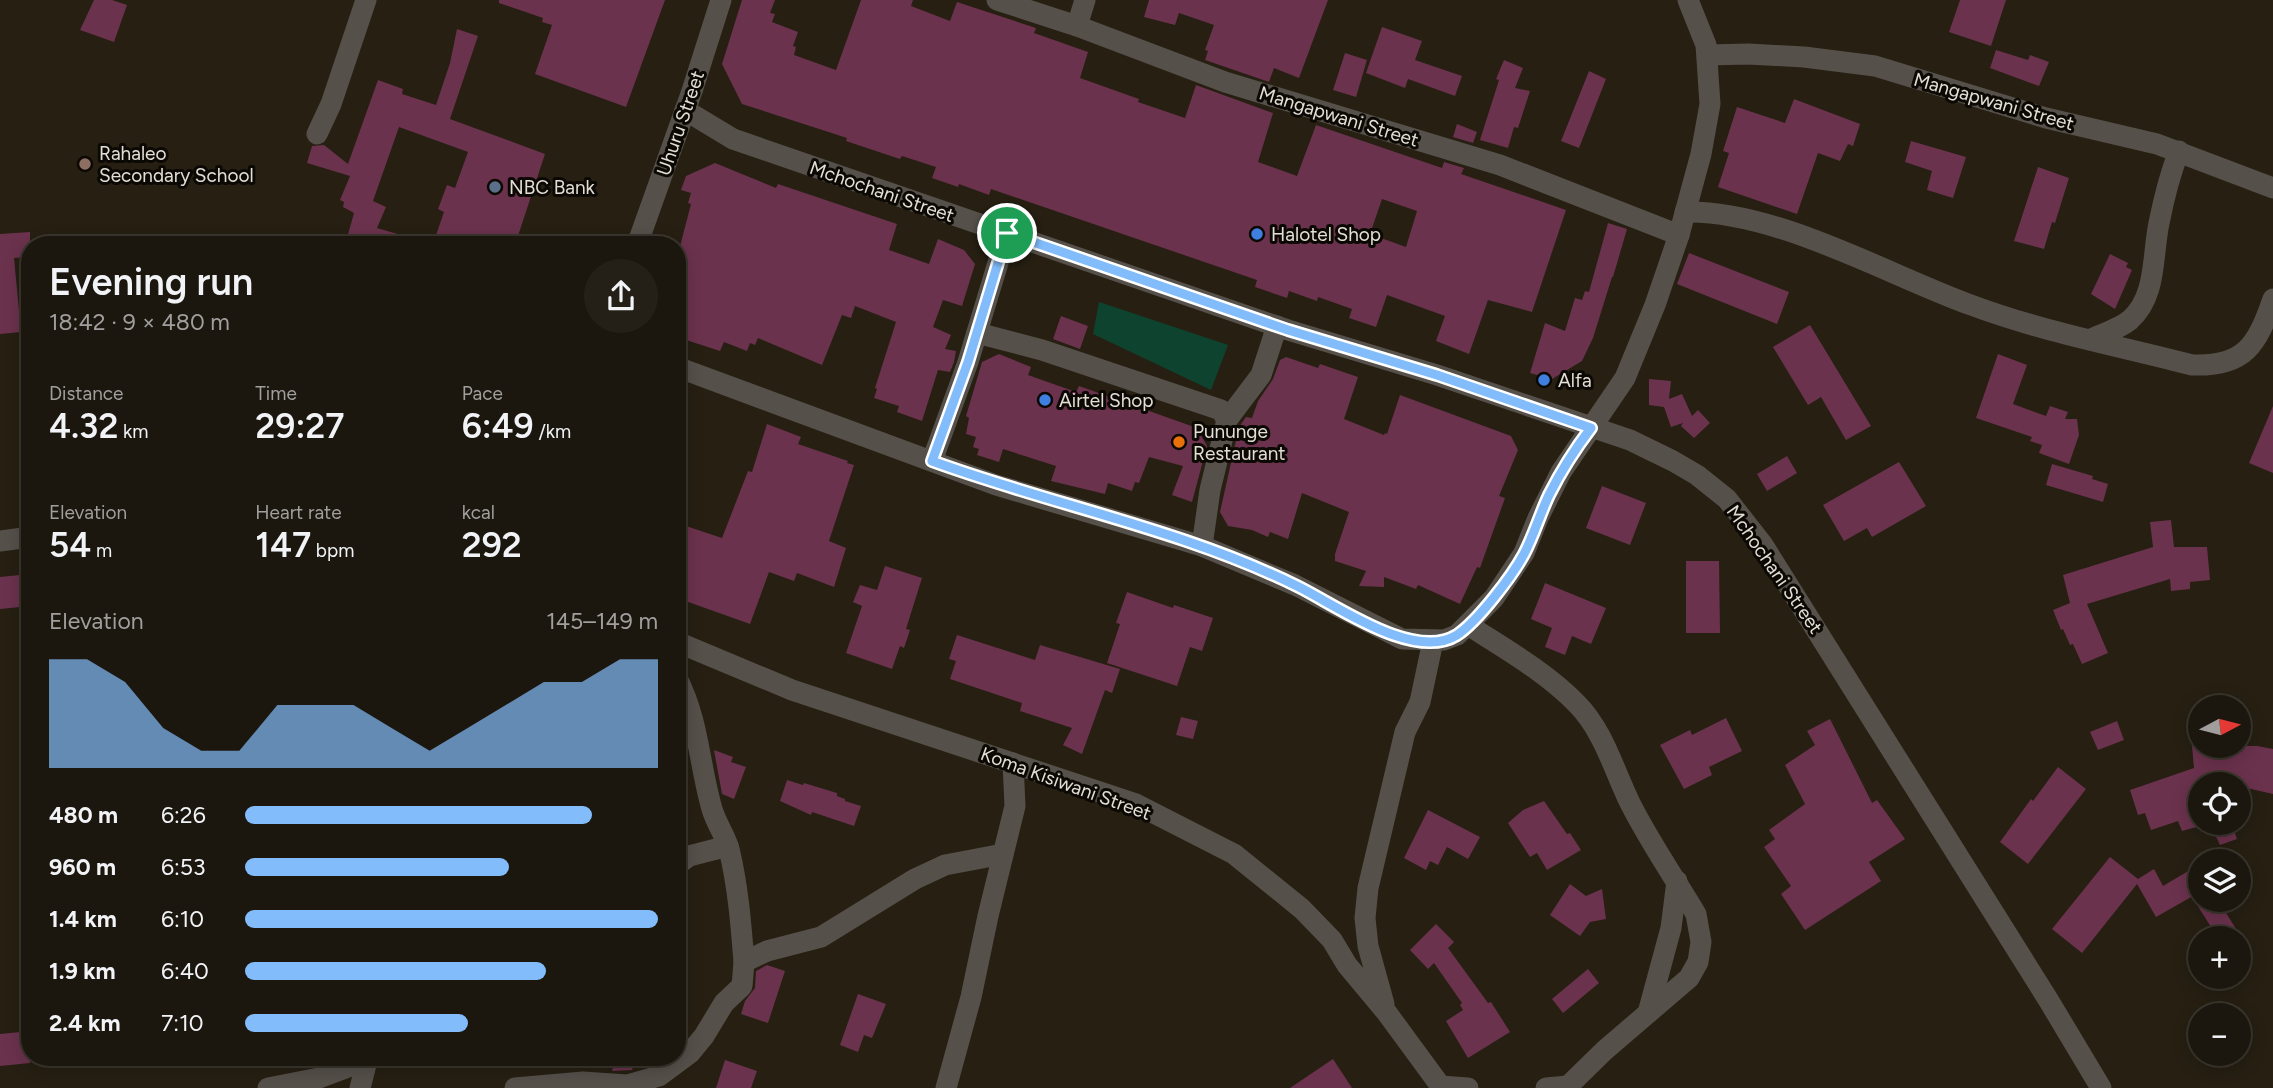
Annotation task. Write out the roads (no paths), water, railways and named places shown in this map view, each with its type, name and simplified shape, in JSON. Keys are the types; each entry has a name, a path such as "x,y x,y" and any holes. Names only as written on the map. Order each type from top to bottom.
{"street":[{"path":"317,134 331,104 366,0"},
{"name":"Uhuru Street","path":"640,236 721,0"},
{"name":"Mangapwani Street","path":"997,0 1077,26 1225,82 1500,165 1679,235"},
{"path":"1077,26 1085,0"},
{"path":"686,371 996,485 1202,546 1296,585 1402,639 1444,640 1457,635 1494,598 1524,554 1561,472 1625,378 1656,305 1701,154 1710,104 1704,37 1688,0"},
{"name":"Mangapwani Street","path":"1707,55 1804,57 1875,66 2046,118 2133,137 2179,151 2273,188"},
{"name":"Mchochani Street","path":"685,110 733,139 1277,326 1437,375 1630,440 1673,460 1697,475 1727,499 1742,517 1818,630 2101,1088"},
{"path":"2091,339 2129,320 2146,298 2164,200 2179,151"},
{"path":"1685,212 1736,217 1765,225 1820,243 1973,306 2028,323 2192,365 2233,361 2243,354 2259,335 2273,299"},
{"path":"932,461 977,333 1007,233"},
{"path":"1202,546 1210,490 1227,420 1261,374 1277,326"},
{"path":"977,333 1042,350 1222,410 1227,420"},
{"path":"0,541 21,538"},
{"path":"1468,625 1538,671 1578,705 1603,742 1631,805 1696,914 1700,929 1700,954 1689,978 1567,1087 1546,1088"},
{"path":"1387,1013 1368,946 1365,918 1367,888 1405,732 1420,702 1433,641"},
{"name":"Koma Kisiwani Street","path":"686,646 792,690 1136,804 1234,854 1302,909 1332,940 1441,1087"},
{"path":"686,697 700,744 712,811 728,846 736,884 744,962 742,986 724,1003 704,1036 686,1056"},
{"path":"946,1088 959,1046 1015,806 1013,763"},
{"path":"686,858 728,846"},
{"path":"744,962 767,951 821,937 915,879 945,865 1003,854"},
{"path":"1648,1013 1671,928 1677,881"},
{"path":"268,1088 319,1078 348,1066"},
{"path":"360,1088 366,1066"},
{"path":"515,1088 583,1082 627,1084 659,1076 672,1066"},
{"path":"1441,1087 1468,1088"}],"place":[{"name":"Rahaleo Secondary School","path":"85,164"},
{"name":"NBC Bank","path":"495,187"},
{"name":"Halotel Shop","path":"1257,234"},
{"name":"Alfa","path":"1544,380"},
{"name":"Airtel Shop","path":"1045,400"},
{"name":"Pununge Restaurant","path":"1179,442"}]}
